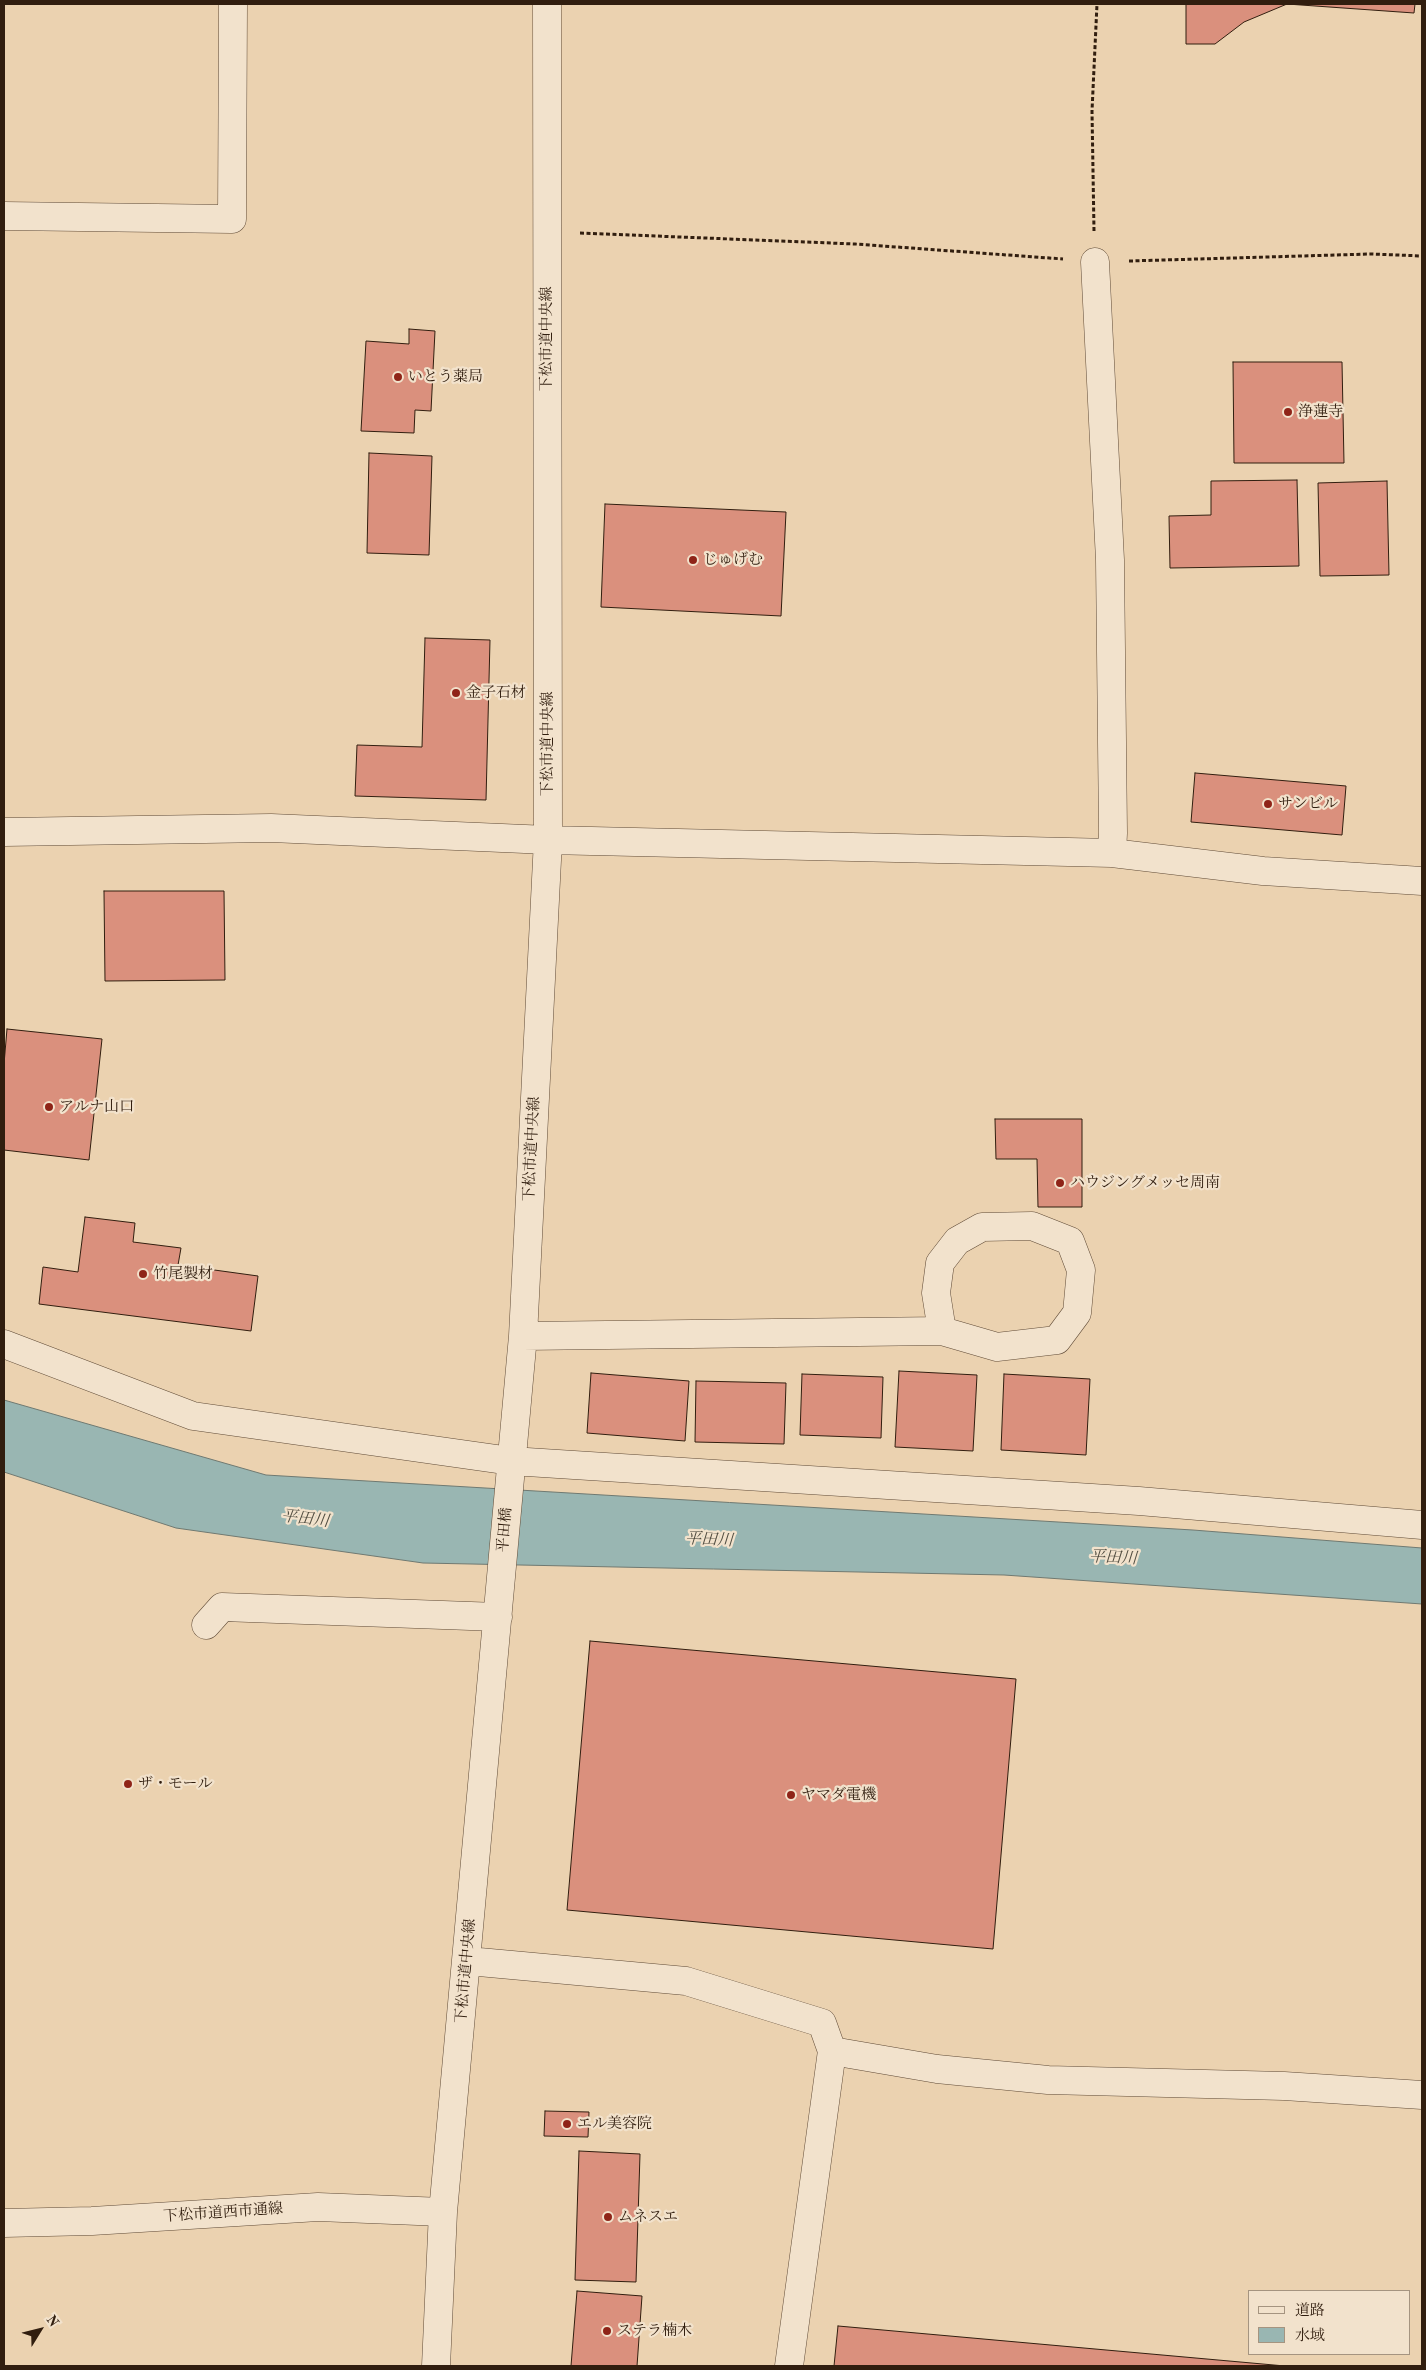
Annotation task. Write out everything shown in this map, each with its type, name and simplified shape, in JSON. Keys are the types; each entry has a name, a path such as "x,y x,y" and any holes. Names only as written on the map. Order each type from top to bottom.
{"street":[{"path":"4,216 232,219 233,4"},
{"name":"下松市道中央線","path":"510,1472 523,1336 548,840 547,4"},
{"path":"1095,262 1110,560 1114,833 1112,853"},
{"path":"4,832 271,828 548,840 1112,853 1263,871 1422,881"},
{"path":"523,1336 942,1331 997,1347 1057,1340 1077,1314 1081,1270 1070,1241 1032,1226 982,1227 957,1241 940,1263 936,1293 942,1331"},
{"path":"4,1344 193,1416 510,1472 1139,1501 1422,1525"},
{"name":"平田橋","path":"501,1576 510,1472"},
{"name":"下松市道中央線","path":"436,2366 443,2212 468,1961 501,1576"},
{"path":"206,1625 222,1607 498,1617"},
{"path":"468,1961 686,1981 822,2023 832,2051 789,2366"},
{"path":"832,2051 938,2069 1048,2080 1284,2086 1422,2095"},
{"name":"下松市道西市通線","path":"4,2223 92,2221 318,2207 443,2212"}],"path":[{"path":"1095,262 1092,112 1097,4"},
{"path":"547,232 855,244 1095,262 1370,254 1422,256"}],"water":[{"name":"平田川","path":"4,1400 266,1475 1193,1530 1422,1548 1422,1604 1004,1575 423,1563 176,1528 4,1472"}],"building":[{"path":"1186,4 1287,4 1244,22 1215,44 1186,44"},
{"path":"1287,4 1415,4 1414,13"},
{"name":"いとう薬局","path":"409,329 435,331 431,411 415,410 414,433 361,431 366,341 409,344"},
{"name":"浄蓮寺","path":"1233,362 1342,362 1344,463 1234,463"},
{"path":"369,453 432,456 429,555 367,553"},
{"path":"1297,480 1299,566 1170,568 1169,516 1211,515 1211,481"},
{"path":"1387,481 1389,575 1320,576 1318,483"},
{"name":"じゅげむ","path":"605,504 786,512 781,616 601,607"},
{"name":"金子石材","path":"425,638 490,640 486,800 355,796 357,745 422,747"},
{"name":"サンビル","path":"1195,773 1346,786 1342,835 1191,822"},
{"path":"104,891 224,891 225,980 105,981"},
{"name":"アルナ山口","path":"7,1029 102,1039 89,1160 4,1150 4,1064"},
{"name":"ハウジングメッセ周南","path":"995,1119 1082,1119 1082,1207 1038,1207 1037,1159 996,1159"},
{"name":"竹尾製材","path":"85,1217 135,1223 133,1242 181,1248 178,1265 258,1276 251,1331 39,1304 43,1267 78,1272"},
{"path":"899,1371 977,1375 973,1451 895,1447"},
{"path":"591,1373 689,1381 685,1441 587,1433"},
{"path":"802,1374 883,1377 881,1438 800,1435"},
{"path":"1004,1374 1090,1379 1086,1455 1001,1450"},
{"path":"696,1381 786,1383 784,1444 695,1442"},
{"name":"ヤマダ電機","path":"590,1641 1016,1679 993,1949 567,1910"},
{"name":"エル美容院","path":"545,2111 589,2112 588,2137 544,2136"},
{"name":"ムネスエ","path":"579,2151 640,2154 636,2282 575,2280"},
{"name":"ステラ楠木","path":"577,2291 642,2296 637,2366 571,2366"},
{"path":"838,2326 1285,2366 834,2366"}],"place":[{"name":"いとう薬局","path":"398,377"},
{"name":"浄蓮寺","path":"1288,412"},
{"name":"じゅげむ","path":"693,560"},
{"name":"金子石材","path":"456,693"},
{"name":"サンビル","path":"1268,804"},
{"name":"アルナ山口","path":"49,1107"},
{"name":"ハウジングメッセ周南","path":"1060,1183"},
{"name":"竹尾製材","path":"143,1274"},
{"name":"ザ・モール","path":"128,1784"},
{"name":"ヤマダ電機","path":"791,1795"},
{"name":"エル美容院","path":"567,2124"},
{"name":"ムネスエ","path":"608,2217"},
{"name":"ステラ楠木","path":"607,2331"}]}
